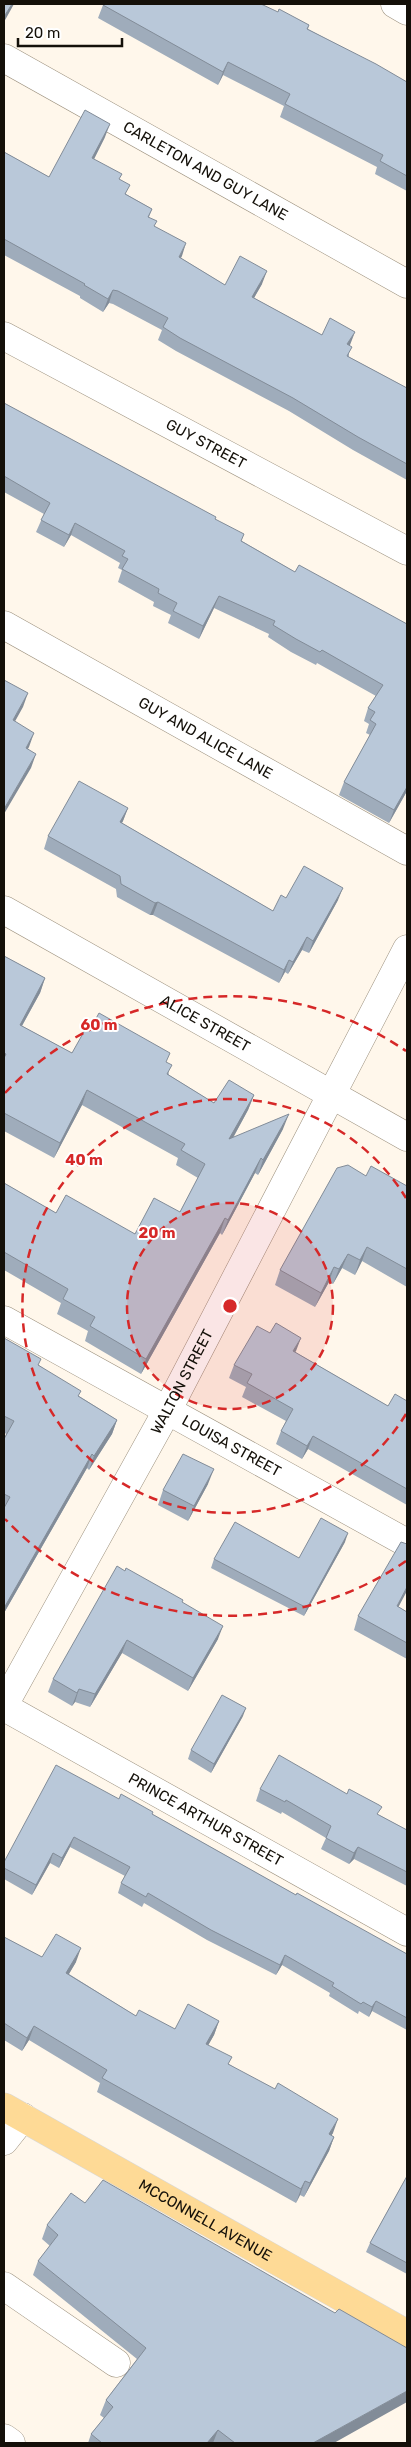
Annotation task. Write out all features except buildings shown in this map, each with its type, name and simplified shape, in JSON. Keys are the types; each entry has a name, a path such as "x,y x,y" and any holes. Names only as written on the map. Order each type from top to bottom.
{"main road":[{"name":"MCCONNELL AVENUE","path":"13,2112 407,2334"}],"street":[{"path":"395,4 407,11"},
{"name":"CARLETON AND GUY LANE","path":"4,58 407,284"},
{"name":"GUY STREET","path":"4,336 407,551"},
{"name":"GUY AND ALICE LANE","path":"4,625 407,851"},
{"name":"ALICE STREET","path":"4,910 407,1137"},
{"name":"WALTON STREET","path":"4,1706 167,1410 407,949"},
{"name":"LOUISA STREET","path":"4,1320 407,1543"},
{"name":"PRINCE ARTHUR STREET","path":"4,1706 407,1932"},
{"path":"4,2141 13,2112"},
{"path":"4,2286 116,2363"},
{"path":"4,2438 11,2443"}]}
